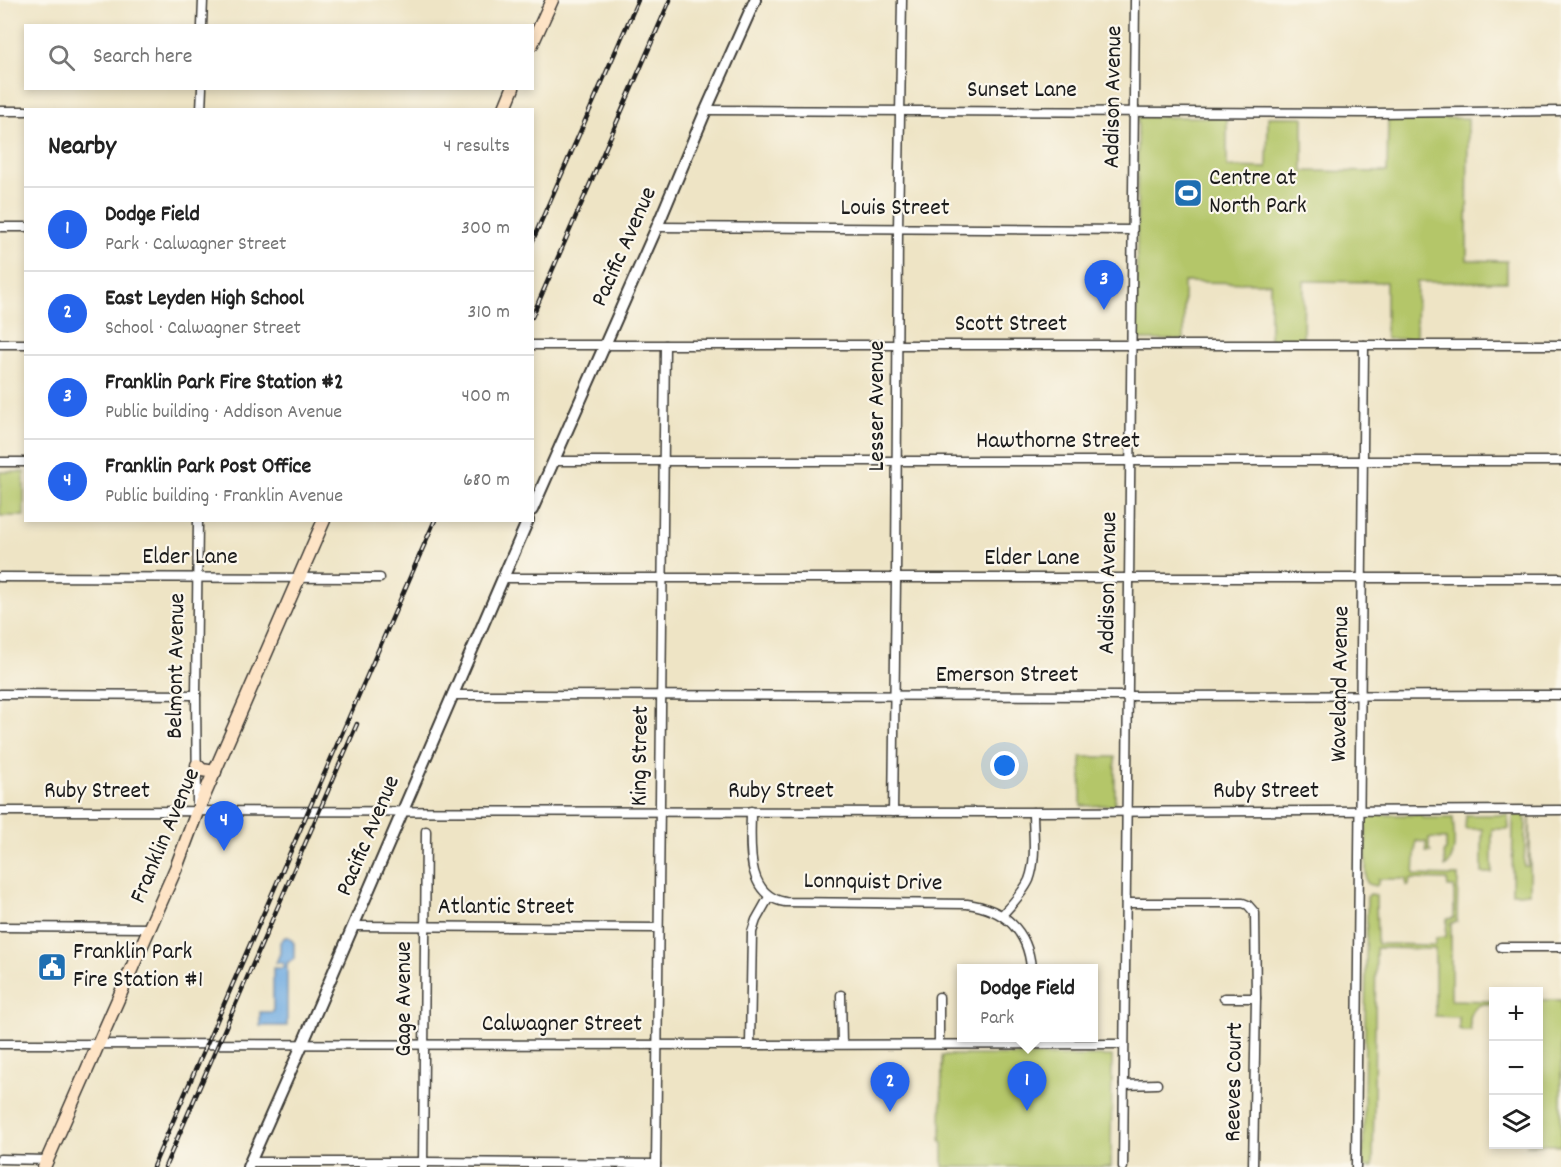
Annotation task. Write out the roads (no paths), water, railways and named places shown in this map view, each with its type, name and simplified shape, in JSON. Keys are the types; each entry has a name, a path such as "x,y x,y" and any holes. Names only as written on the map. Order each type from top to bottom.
{"main road":[{"path":"534,40 552,0"},
{"path":"505,108 512,90"},
{"name":"Franklin Avenue","path":"46,1163 176,868 197,812 323,522"},
{"path":"196,765 202,770 215,772"}],"street":[{"path":"202,24 203,0"},
{"name":"Pacific Avenue","path":"534,506 755,0"},
{"name":"Lesser Avenue","path":"893,812 902,0"},
{"name":"Addison Avenue","path":"1123,1167 1135,0"},
{"path":"201,108 202,90"},
{"name":"Sunset Lane","path":"706,110 1374,113 1561,111"},
{"path":"0,111 24,111"},
{"path":"0,227 24,227"},
{"name":"Louis Street","path":"657,227 1132,230"},
{"path":"0,344 24,344"},
{"name":"Scott Street","path":"534,345 1561,345"},
{"name":"King Street","path":"656,1166 665,345"},
{"name":"Waveland Avenue","path":"1356,1167 1364,345"},
{"name":"Hawthorne Street","path":"554,461 1561,461"},
{"path":"0,462 24,462"},
{"name":"Belmont Avenue","path":"197,812 198,522"},
{"name":"Pacific Avenue","path":"249,1165 303,1045 527,522"},
{"name":"Elder Lane","path":"0,577 380,578"},
{"name":"Elder Lane","path":"503,578 1561,578"},
{"path":"0,694 196,695"},
{"name":"Emerson Street","path":"452,694 1561,695"},
{"name":"Ruby Street","path":"0,811 1561,810"},
{"name":"Lonnquist Drive","path":"752,812 753,868 759,883 769,897 785,902 978,906 1002,915 1009,921 1023,939 1030,964"},
{"path":"1002,915 1023,891 1031,871 1033,812"},
{"name":"Gage Avenue","path":"423,1164 426,831"},
{"path":"750,1045 752,932 769,897"},
{"name":"Reeves Court","path":"1126,903 1243,903 1255,913 1253,1167"},
{"name":"Atlantic Street","path":"353,926 658,928"},
{"path":"0,927 150,928"},
{"path":"1501,947 1561,947"},
{"path":"841,995 842,1044"},
{"path":"939,997 939,1044"},
{"name":"Reeves Court","path":"1224,998 1256,998"},
{"name":"Calwagner Street","path":"0,1044 750,1045 1000,1042"},
{"name":"Calwagner Street","path":"1061,1042 1124,1044"},
{"path":"1124,1085 1157,1084"},
{"path":"0,1159 46,1163"},
{"path":"249,1165 656,1166"}],"water":[{"path":"285,937 289,937 294,943 294,959 287,963 287,1026 260,1026 260,1012 273,1012 273,968 283,968 283,963 276,963 280,953 280,942"}],"railway":[{"path":"534,237 638,0"},
{"path":"534,312 670,0"},
{"path":"153,1167 434,522"},
{"path":"165,1167 357,724"}],"place":[{"name":"Centre at North Park","path":"1188,193"},
{"name":"Franklin Park Fire Station #2","path":"1104,310"},
{"name":"Franklin Park Post Office","path":"224,851"},
{"name":"Franklin Park Fire Station #1","path":"52,967"},
{"name":"Dodge Field","path":"1027,1111"},
{"name":"East Leyden High School","path":"890,1112"}]}
